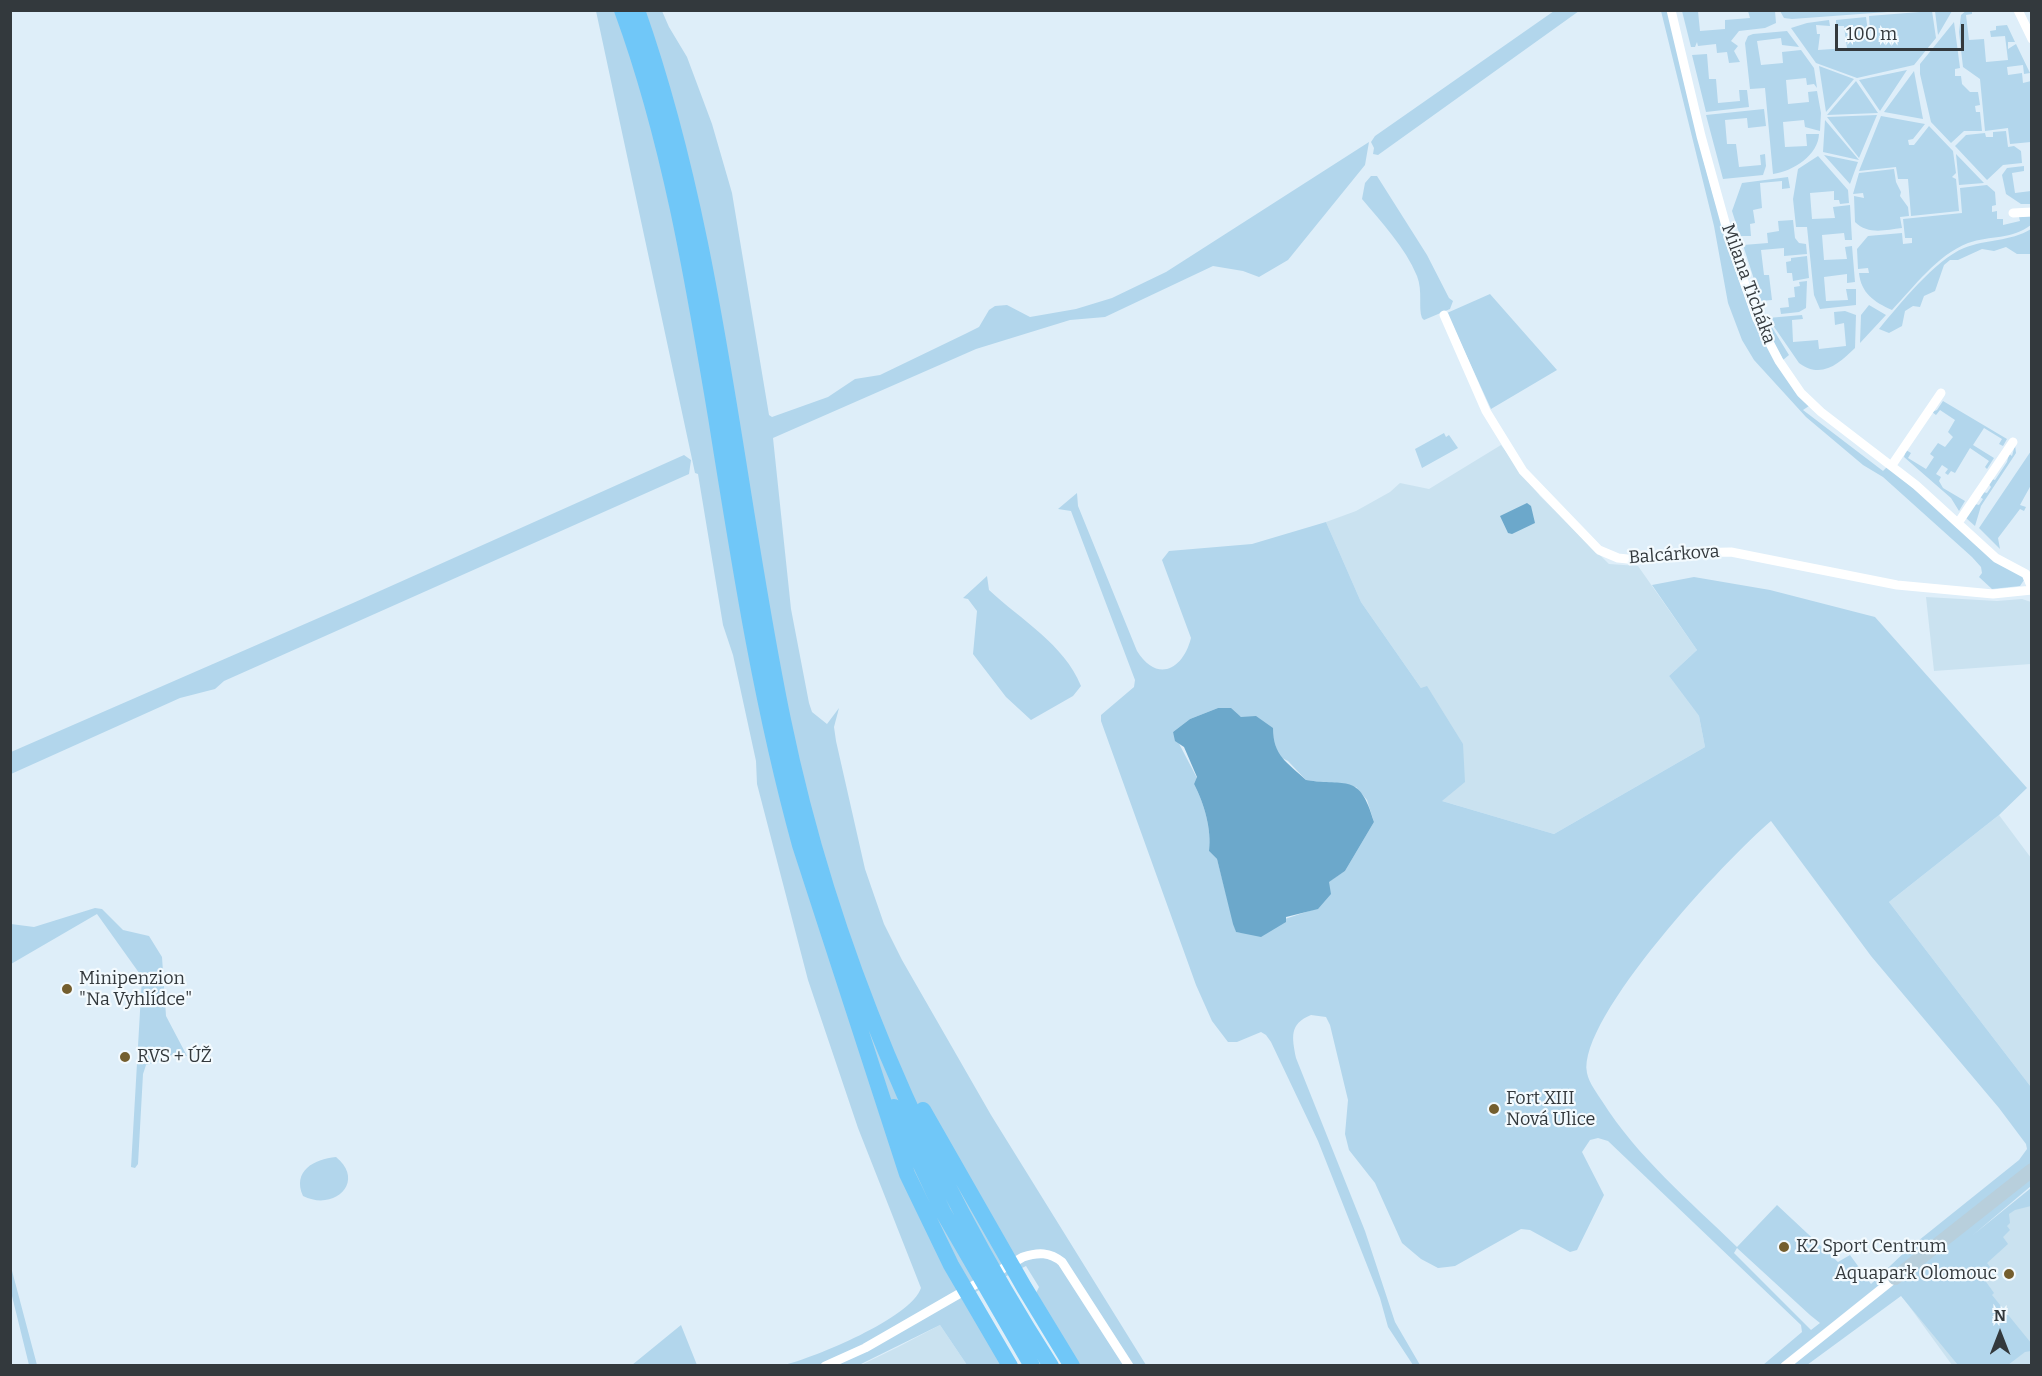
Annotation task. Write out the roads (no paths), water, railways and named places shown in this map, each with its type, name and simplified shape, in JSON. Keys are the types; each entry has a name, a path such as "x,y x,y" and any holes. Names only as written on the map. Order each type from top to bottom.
{"highway":[{"path":"622,10 658,128 687,254 756,657 782,779 822,917 907,1174 951,1265 1010,1365"},
{"path":"637,10 672,126 701,252 767,641 789,747 828,892 877,1030 973,1252"},
{"path":"856,1018 922,1170 1001,1300 1032,1365"},
{"path":"877,1030 996,1239 1071,1364"},
{"path":"1001,1300 1051,1365"}],"street":[{"name":"Milana Ticháka","path":"1671,10 1717,198 1749,297 1765,336 1783,368 1805,397 1837,426 1892,465 1996,558 2027,574 2031,589"},
{"path":"2018,10 2031,39"},
{"path":"2013,213 2031,212"},
{"name":"Balcárkova","path":"1444,315 1485,411 1524,471 1599,550 1608,555 1637,560 1682,553 1731,552 1897,585 1993,594 2031,589"},
{"path":"1892,465 1941,393"},
{"path":"1958,523 2013,442"},
{"path":"1785,1365 2031,1170"},
{"path":"825,1365 865,1348 1023,1257 1040,1253 1049,1254 1062,1262 1129,1365"}],"place":[{"name":"Minipenzion \"Na Vyhlídce\"","path":"67,989"},
{"name":"RVS + ÚŽ","path":"125,1057"},
{"name":"Fort XIII Nová Ulice","path":"1494,1109"},
{"name":"K2 Sport Centrum","path":"1784,1247"},
{"name":"Aquapark Olomouc","path":"2009,1274"}]}
